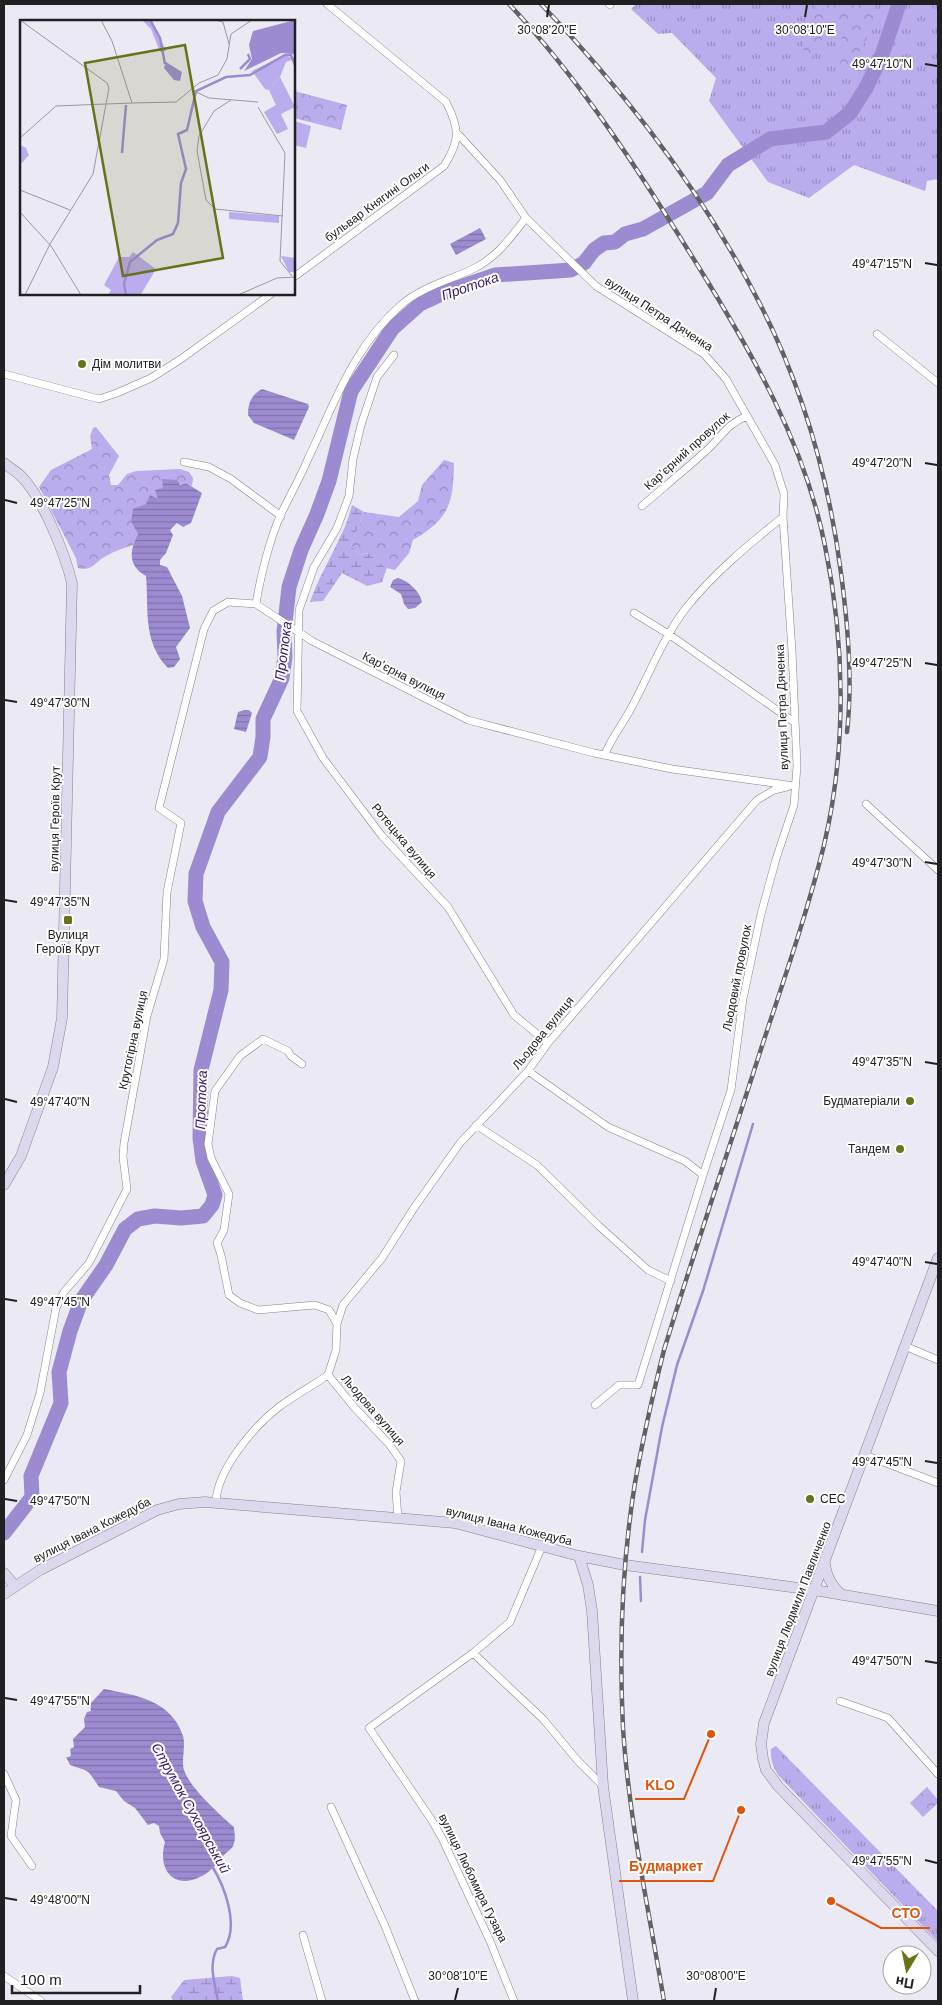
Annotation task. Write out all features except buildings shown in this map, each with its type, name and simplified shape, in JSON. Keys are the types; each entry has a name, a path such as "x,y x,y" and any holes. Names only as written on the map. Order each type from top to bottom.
{"street":[{"path":"327,4 446,102 454,118 458,134"},
{"name":"вулиця Петра Дяченка","path":"458,134 500,180 526,218 581,273 596,286 704,354 726,378 775,465 784,494 783,518 797,766 795,786"},
{"name":"бульвар Княгині Ольги","path":"295,276 444,166 454,151 458,134"},
{"path":"256,604 259,584 280,516 348,372 384,321 402,304 422,292 476,267 502,248 526,218"},
{"path":"4,374 99,399 117,394 151,378 181,359 270,295"},
{"path":"877,334 938,383"},
{"path":"299,631 299,610 314,566 337,528 349,496 353,459 366,409 377,377 394,355"},
{"name":"Карʼєрний провулок","path":"642,506 708,449 724,430 747,416"},
{"path":"184,462 209,467 231,479 280,516"},
{"name":"вулиця Героїв Крут","path":"4,463 23,478 37,498 66,557 72,583 62,1018 53,1067 21,1156 4,1185"},
{"path":"605,754 610,741 629,712 686,609 710,581 750,543 783,518"},
{"name":"Крутогірна вулиця","path":"4,1480 27,1436 40,1393 56,1308 64,1292 90,1263 127,1189 123,1157 124,1143 147,1016 164,959 167,892 181,824 159,808 204,629 213,610 228,602 256,604"},
{"name":"Карʼєрна вулиця","path":"256,604 312,641 468,720 594,754 605,754 672,769 795,786"},
{"path":"634,613 670,635 794,722"},
{"name":"Ротецька вулиця","path":"299,631 297,712 322,758 382,836 448,907 514,1015 548,1043"},
{"name":"Льодова вулиця","path":"216,1502 216,1491 227,1468 246,1439 278,1408 328,1375 336,1350 337,1324 343,1305 382,1258 414,1208 460,1143 528,1071 548,1043 757,800 774,790 795,786"},
{"name":"Льодовий провулок","path":"595,1405 619,1385 638,1385 731,1090 734,1054 743,999 764,904 776,859 794,805 795,786"},
{"path":"866,804 938,870"},
{"path":"302,1064 288,1051 263,1040 240,1056 215,1091 208,1144 211,1158 229,1194 224,1230 216,1243 221,1255 229,1295 240,1303 258,1310 315,1306 328,1310 337,1324"},
{"path":"528,1071 608,1127 685,1161 703,1175"},
{"path":"476,1125 537,1166 648,1270 671,1282"},
{"name":"вулиця Людмили Павличенко","path":"938,1258 764,1723 761,1744 762,1759 772,1778 817,1828 938,1950"},
{"path":"905,1346 938,1360"},
{"name":"Льодова вулиця","path":"328,1375 354,1407 389,1444 401,1461 396,1492 398,1518"},
{"path":"865,1454 938,1483"},
{"name":"вулиця Івана Кожедуба","path":"4,1594 40,1570 157,1510 179,1504 216,1502 455,1523 579,1556 625,1565 814,1590 936,1613"},
{"name":"вулиця Любомира Гузара","path":"514,2001 490,1941 442,1838 369,1728 473,1653 510,1622 542,1546"},
{"path":"579,1556 588,1585 592,1611 602,1786 633,2001"},
{"path":"825,1564 830,1582 842,1595"},
{"path":"4,1573 15,1586"},
{"path":"791,1587 812,1581 821,1574"},
{"path":"791,1587 799,1593 804,1601 805,1615"},
{"path":"805,1615 814,1603 831,1593"},
{"path":"473,1653 543,1719 602,1786"},
{"path":"840,1701 888,1718 938,1774"},
{"path":"4,1774 16,1800 11,1836 32,1866"},
{"path":"330,1807 385,1926 415,2001"},
{"path":"303,1935 322,2001"},
{"path":"4,1976 41,2001"}],"green space":[{"path":"636,4 938,4 938,179 927,181 925,191 854,165 809,198 768,182 709,101 716,78 672,33 658,34 631,9"},
{"path":"815,4 874,4 873,21 866,40 848,73 840,73 842,25 836,19 826,32 812,57 804,55 804,36 817,10"},
{"path":"295,91 347,105 341,130 295,118"},
{"path":"295,121 311,126 306,148 295,145"},
{"path":"96,427 119,456 109,475 111,485 118,485 127,474 136,471 180,469 189,472 193,478 192,486 186,483 163,488 159,500 146,504 131,522 138,534 133,545 109,554 87,569 83,569 78,568 76,558 39,487 51,470 92,449 90,436 93,428"},
{"path":"444,460 454,463 450,500 442,517 413,540 409,553 395,570 387,568 368,553 360,555 351,545 364,512 399,517 418,501 422,485"},
{"path":"352,505 364,512 351,545 360,555 368,553 387,568 382,582 367,586 342,573 323,601 310,602 344,528"},
{"path":"776,1746 938,1911 938,1942 778,1775 773,1766 771,1756 771,1749"},
{"path":"927,1787 938,1800 938,1803 923,1817 910,1803"},
{"path":"232,1976 240,1978 243,2001 173,2001 171,1997 184,1980"}],"water":[{"path":"480,228 486,239 456,255 450,244"},
{"path":"262,389 308,404 309,407 294,440 254,423 248,415 251,400"},
{"path":"162,479 177,480 180,485 186,483 202,493 191,523 183,527 177,523 170,530 173,535 166,553 160,560 160,565 167,567 182,596 190,628 176,647 180,659 174,667 168,668 160,658 150,636 146,576 136,568 132,558 133,546 138,534 131,522 133,509 146,504 150,495 158,499 155,490 163,488"},
{"path":"398,578 410,584 419,594 422,602 415,608 408,609 404,604 401,594 390,587 393,580"},
{"path":"249,710 252,713 246,732 234,729 238,712"},
{"path":"104,1689 150,1701 161,1706 170,1714 183,1736 183,1766 187,1777 206,1801 234,1827 235,1839 233,1847 206,1874 192,1880 183,1881 170,1875 163,1861 165,1842 160,1833 159,1826 154,1823 148,1825 135,1808 124,1801 116,1791 99,1787 88,1772 70,1765 66,1757 71,1755 70,1749 74,1747 73,1739 85,1727 84,1719 87,1712 91,1711 90,1704"}],"waterway":[{"name":"Протока","path":"4,1533 32,1497 31,1476 61,1403 59,1372 70,1331 81,1301 106,1265 125,1229 138,1219 155,1216 181,1218 203,1216 212,1205 215,1195 203,1161 200,1138 201,1070 221,990 222,962 203,927 195,901 196,874 218,812 260,757 263,719 282,678 285,657 284,632 289,587 301,550 329,481 351,391 392,329 420,304 448,291 495,275 571,270 584,263 594,250 604,243 615,242 625,234 643,229 707,193 728,165 770,139 826,132 850,113 866,88 882,55 899,4"},
{"path":"642,1552 645,1520 662,1427 677,1365 703,1291 753,1124"},
{"path":"640,1577 641,1601"},
{"name":"Струмок Сухоярський","path":"212,1866 226,1895 231,1928 225,1947 217,1949 214,1955 213,1975 218,2001"}],"railway":[{"path":"509,4 562,65 610,130 677,232 757,366 790,436 816,508 832,583 840,658 841,696 837,771 824,845 794,948 664,1350 641,1449 631,1513 624,1574 621,1667 623,1728 630,1797 640,1865 664,2001"},
{"path":"541,4 573,38 633,109 689,184 738,263 760,304 789,368 812,435 836,538 848,632 850,693 847,732"}],"place":[{"name":"Дім молитви","path":"82,364"},
{"name":"Вулиця Героїв Крут","path":"68,920"},
{"name":"Будматеріали","path":"910,1101"},
{"name":"Тандем","path":"900,1149"},
{"name":"СЕС","path":"810,1499"},
{"name":"KLO","path":"711,1734"},
{"name":"Будмаркет","path":"741,1810"},
{"name":"СТО","path":"831,1901"}]}
